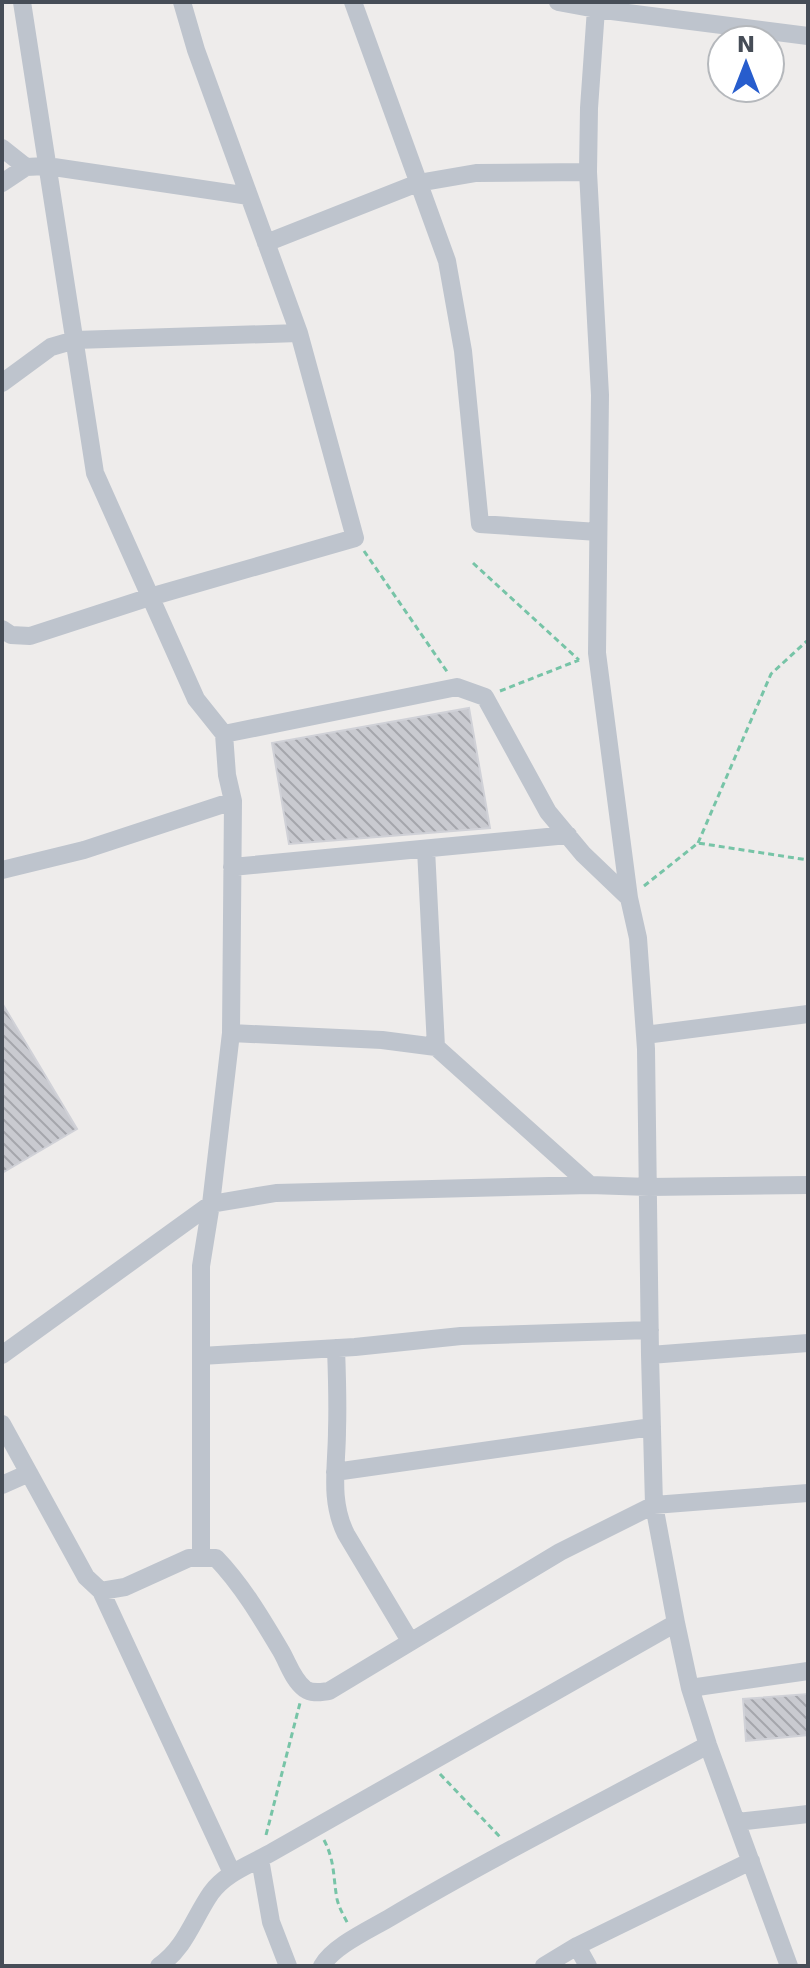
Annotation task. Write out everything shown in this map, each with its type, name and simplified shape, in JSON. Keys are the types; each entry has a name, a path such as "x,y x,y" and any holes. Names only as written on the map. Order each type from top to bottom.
{"street":[{"path":"22,2 95,473 196,699 224,734 227,775 233,801 231,1033 201,1266 201,1558"},
{"path":"2,629 11,635 30,636 150,597 355,538 299,333 196,50 182,2"},
{"path":"353,2 447,261 463,351 480,524 598,532"},
{"path":"558,2 808,36"},
{"path":"597,5 589,108 588,172 600,395 597,653 629,898 638,938 645,1035 654,1505 690,1688 789,1966"},
{"path":"2,148 26,167"},
{"path":"2,183 26,167 47,166 249,196"},
{"path":"266,243 418,183 476,173 588,172"},
{"path":"2,383 51,347 75,340 299,333"},
{"path":"224,734 457,687 485,697 548,812 583,854 629,898"},
{"path":"2,870 84,850 233,801"},
{"path":"232,867 568,835"},
{"path":"426,849 436,1047"},
{"path":"645,1035 808,1014"},
{"path":"231,1033 382,1040 436,1047 590,1185"},
{"path":"2,1355 211,1204 276,1193 590,1185 808,1185"},
{"path":"201,1356 461,1336 650,1330"},
{"path":"650,1355 808,1343"},
{"path":"336,1348 335,1503 341,1525 410,1641"},
{"path":"2,1424 86,1577 101,1591 232,1873"},
{"path":"335,1472 652,1427"},
{"path":"2,1485 29,1473"},
{"path":"101,1591 125,1587 189,1558 216,1558 231,1574 296,1680 314,1693 329,1691 560,1552 654,1505 808,1493"},
{"path":"159,1966 180,1948 212,1891 232,1873 676,1623"},
{"path":"690,1688 808,1671"},
{"path":"322,1966 326,1958 438,1889 708,1745"},
{"path":"737,1822 808,1814"},
{"path":"260,1859 271,1922 288,1966"},
{"path":"544,1966 577,1946 751,1861"},
{"path":"577,1946 588,1966"}],"path":[{"path":"355,538 457,687"},
{"path":"473,563 579,660"},
{"path":"629,898 698,843 771,674 808,640"},
{"path":"485,697 597,653"},
{"path":"698,843 808,860"},
{"path":"260,1859 304,1688"},
{"path":"429,1763 512,1849"},
{"path":"316,1826 329,1849 335,1870 337,1902 355,1939"}],"building":[{"path":"469,708 490,828 289,844 272,743"},
{"path":"2,1003 77,1129 2,1173"},
{"path":"808,1694 808,1735 746,1741 743,1699"}]}
